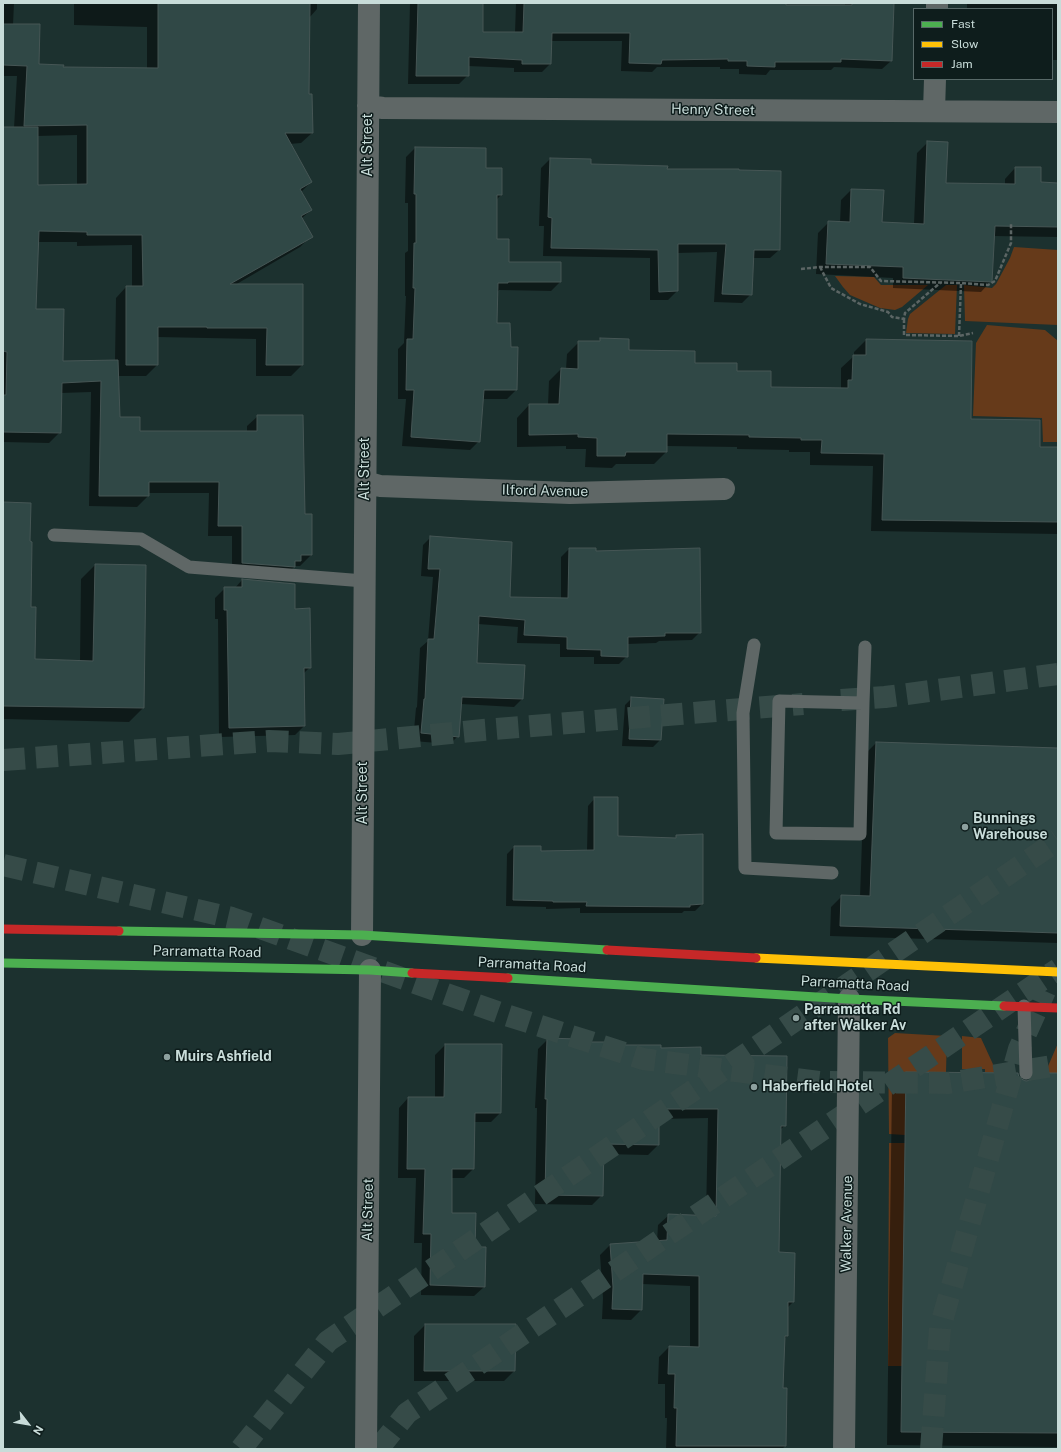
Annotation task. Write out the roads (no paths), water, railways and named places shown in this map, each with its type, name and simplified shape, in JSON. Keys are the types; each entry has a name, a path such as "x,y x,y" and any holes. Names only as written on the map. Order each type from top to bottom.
{"main road":[{"name":"Parramatta Road","path":"3,929 362,935 625,951 1058,972"},
{"name":"Parramatta Road","path":"3,963 370,970 849,999 1058,1008"}],"street":[{"name":"Alt Street","path":"362,935 369,3"},
{"path":"934,111 935,80"},
{"name":"Henry Street","path":"368,106 383,108 1058,112"},
{"name":"Ilford Avenue","path":"366,482 380,486 570,493 724,489"},
{"name":"Alt Street","path":"366,1449 370,970"},
{"name":"Walker Avenue","path":"844,1449 849,999"}],"lane":[{"path":"54,535 141,539 189,567 364,581"},
{"path":"754,645 744,713 745,868 832,873"},
{"path":"863,703 779,701 776,833 860,834 865,647"},
{"path":"1024,1006 1026,1073"}],"tunnel":[{"path":"841,700 885,697 1058,674"},
{"path":"3,760 269,741 338,744 483,730 803,704"},
{"path":"241,1449 328,1341 1058,840"},
{"path":"3,865 232,918 503,1014 643,1059 819,1082 949,1083 1058,1065"},
{"path":"378,1449 407,1413 1058,969"},
{"path":"931,1449 940,1328 1019,1049 1045,991"}],"place":[{"name":"Bunnings Warehouse","path":"965,827"},
{"name":"Parramatta Rd after Walker Av","path":"796,1018"},
{"name":"Muirs Ashfield","path":"167,1057"},
{"name":"Haberfield Hotel","path":"754,1087"}]}
